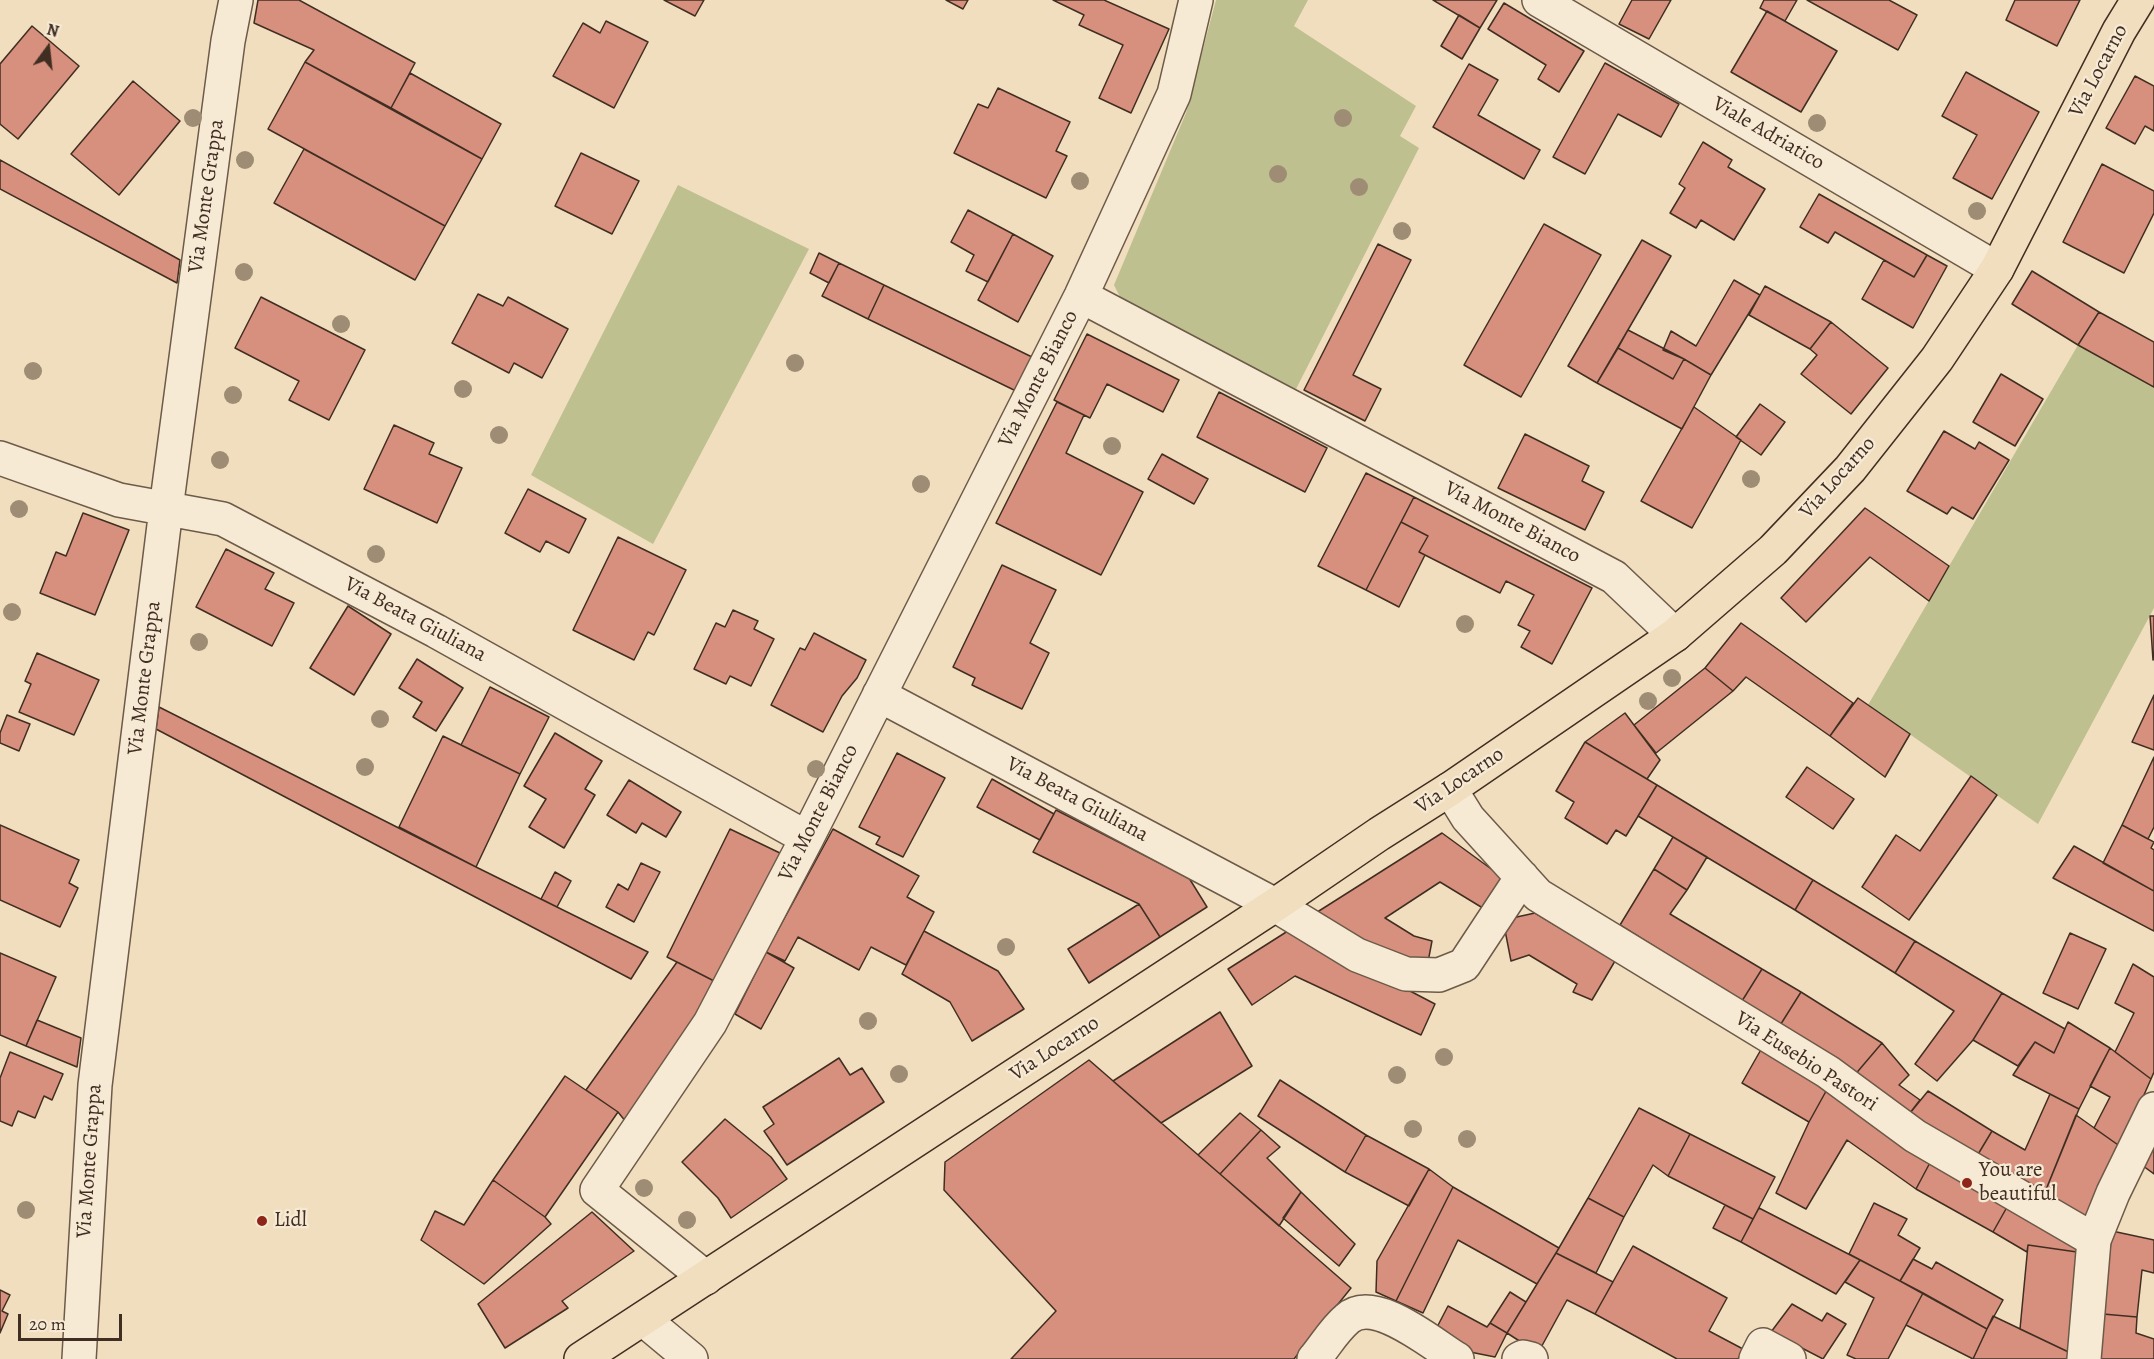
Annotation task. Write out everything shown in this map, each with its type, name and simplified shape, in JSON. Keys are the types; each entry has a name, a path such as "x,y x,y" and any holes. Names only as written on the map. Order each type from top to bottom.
{"main road":[{"name":"Via Locarno","path":"580,1359 1450,789 1675,635 1773,550 1850,469 1936,359 1997,269 2119,31 2138,0"}],"street":[{"name":"Via Monte Grappa","path":"79,1359 94,1085 166,509 226,52 236,0"},
{"name":"Via Monte Bianco","path":"706,1278 597,1190 710,1023 807,838 1081,296 1174,94 1196,0"},
{"name":"Viale Adriatico","path":"1539,0 1997,269"},
{"name":"Via Monte Bianco","path":"1081,296 1614,577 1675,635"},
{"name":"Via Beata Giuliana","path":"0,458 119,500 223,519 436,631 807,838"},
{"name":"Via Beata Giuliana","path":"879,695 1275,905"},
{"name":"Via Eusebio Pastori","path":"1450,789 1468,818 1538,895 1828,1072 1915,1136 2094,1240"},
{"path":"1275,905 1357,955 1406,974 1439,975 1464,965 1522,877"},
{"path":"2084,1359 2094,1240 2114,1192 2154,1109"},
{"path":"1314,1359 1347,1318 1371,1311 1391,1318 1458,1359"},
{"path":"643,1319 691,1359"},
{"path":"1756,1359 1763,1345 1789,1359"},
{"path":"1519,1359 1523,1357 1531,1359"}],"green space":[{"path":"1216,0 1308,0 1294,26 1416,106 1400,136 1419,148 1296,389 1122,301 1114,285 1186,113"},
{"path":"678,185 809,249 653,544 531,475"},
{"path":"2078,345 2154,387 2154,608 2038,824 1868,705"}],"building":[{"path":"258,0 299,0 415,63 391,108 305,62 314,50 254,23"},
{"path":"664,0 704,0 695,16"},
{"path":"946,0 968,0 963,9"},
{"path":"1053,0 1104,0 1169,29 1131,113 1099,98 1123,45 1079,25 1084,15"},
{"path":"1433,0 1497,0 1480,28"},
{"path":"1632,0 1671,0 1649,39 1619,24"},
{"path":"1764,0 1797,0 1785,21 1760,8"},
{"path":"1807,0 1889,0 1917,15 1898,50"},
{"path":"2015,0 2080,0 2057,46 2006,20"},
{"path":"1504,3 1584,51 1559,92 1538,79 1546,65 1488,29"},
{"path":"1767,11 1837,51 1801,112 1731,72"},
{"path":"1459,15 1480,28 1462,59 1441,46"},
{"path":"606,21 648,42 614,108 553,76 583,23 600,33"},
{"path":"32,26 79,66 18,139 0,124 0,64"},
{"path":"305,62 482,159 445,226 268,129"},
{"path":"1605,63 1679,104 1661,137 1618,114 1585,174 1553,157"},
{"path":"1469,64 1498,80 1478,115 1540,150 1524,179 1433,127"},
{"path":"1966,72 2039,112 1992,199 1953,178 1977,135 1942,116"},
{"path":"410,73 501,124 482,159 391,108"},
{"path":"2135,76 2154,86 2154,131 2145,126 2135,144 2106,128"},
{"path":"133,81 180,121 119,195 71,154"},
{"path":"998,88 1070,122 1056,151 1067,156 1046,198 954,153 978,104 988,108"},
{"path":"1703,142 1732,160 1728,167 1765,189 1734,240 1701,220 1696,228 1670,213 1685,188 1679,184"},
{"path":"304,149 445,226 415,280 274,203"},
{"path":"581,153 639,181 612,234 555,206"},
{"path":"0,160 180,260 177,283 0,189"},
{"path":"2102,164 2154,191 2154,213 2124,273 2063,242"},
{"path":"1819,194 1927,255 1914,277 1835,232 1828,243 1800,227"},
{"path":"968,210 1013,234 988,282 966,271 974,255 951,242"},
{"path":"1544,224 1601,255 1521,397 1464,365"},
{"path":"1013,234 1053,256 1018,322 978,300"},
{"path":"1642,240 1671,256 1597,383 1568,366"},
{"path":"1378,244 1411,260 1353,375 1381,389 1365,421 1304,390"},
{"path":"819,253 839,263 829,283 810,273"},
{"path":"1927,255 1947,266 1913,328 1862,299 1884,260 1914,277"},
{"path":"839,263 884,285 868,319 822,296"},
{"path":"2032,271 2099,312 2078,345 2012,304"},
{"path":"1734,280 1760,295 1711,375 1663,350 1671,331 1696,346"},
{"path":"884,285 1032,357 1016,391 868,319"},
{"path":"1765,286 1831,322 1810,349 1749,315"},
{"path":"478,294 503,306 508,297 568,329 542,378 514,363 509,373 452,343"},
{"path":"261,297 365,350 329,420 289,400 299,381 235,348"},
{"path":"2099,312 2154,342 2154,387 2078,345"},
{"path":"1831,322 1888,368 1851,414 1801,374 1817,355 1810,349"},
{"path":"1628,330 1684,359 1673,379 1618,348"},
{"path":"1087,334 1179,380 1163,412 1107,384 1090,418 1054,400"},
{"path":"1618,348 1673,379 1684,359 1711,375 1682,429 1597,383"},
{"path":"2001,374 2043,399 2015,446 1973,422"},
{"path":"1219,392 1327,448 1305,492 1197,437"},
{"path":"1057,402 1084,415 1066,453 1143,492 1101,575 996,523"},
{"path":"1760,404 1785,422 1761,455 1736,437"},
{"path":"1694,407 1741,440 1692,528 1641,501"},
{"path":"394,425 434,443 429,454 462,468 437,523 364,489"},
{"path":"1944,431 1975,449 1979,442 2009,460 1973,519 1952,507 1947,514 1907,491"},
{"path":"1525,434 1589,466 1582,481 1604,492 1585,530 1498,488"},
{"path":"1162,454 1208,479 1194,504 1148,479"},
{"path":"1366,473 1414,497 1366,590 1318,566"},
{"path":"528,489 586,519 569,553 546,541 540,552 505,533"},
{"path":"1414,497 1592,588 1552,664 1521,647 1530,631 1518,625 1534,595 1506,581 1500,593 1419,552 1428,536 1401,522"},
{"path":"1865,508 1949,566 1929,601 1870,557 1806,622 1781,598"},
{"path":"83,513 129,530 95,615 40,593 56,552 66,556"},
{"path":"1401,522 1428,536 1419,552 1425,555 1399,607 1366,590"},
{"path":"618,537 686,570 654,635 648,632 634,660 573,630"},
{"path":"226,549 274,573 265,589 294,603 272,646 196,607"},
{"path":"1002,565 1056,590 1030,643 1049,653 1022,709 972,685 975,678 953,667"},
{"path":"348,606 391,634 354,695 310,668"},
{"path":"733,610 758,621 754,629 774,639 751,686 730,676 726,684 694,669 716,623 725,627"},
{"path":"2150,616 2154,616 2153,660"},
{"path":"1741,623 1853,703 1830,736 1746,677 1733,691 1705,668"},
{"path":"814,633 866,660 857,678 842,696 823,732 771,705 800,648 805,650"},
{"path":"37,653 99,680 74,735 19,712 31,684 25,681"},
{"path":"417,659 463,688 436,731 413,717 422,702 399,688"},
{"path":"1705,668 1733,691 1656,753 1634,725"},
{"path":"490,687 549,717 520,774 461,745"},
{"path":"2154,695 2154,750 2132,742"},
{"path":"1858,698 1910,734 1885,777 1830,736"},
{"path":"159,707 648,952 631,979 156,729"},
{"path":"1625,713 1660,760 1647,779 1585,742"},
{"path":"7,715 30,724 19,751 0,743 0,733"},
{"path":"555,733 602,761 585,789 595,795 564,848 529,827 546,799 524,786"},
{"path":"443,736 520,774 476,867 399,827"},
{"path":"1585,742 1657,785 1626,836 1616,830 1607,844 1565,818 1574,802 1556,791"},
{"path":"897,753 945,778 903,857 876,844 880,837 859,827"},
{"path":"2154,757 2154,827 2148,839 2122,825"},
{"path":"1807,767 1854,799 1833,829 1786,797"},
{"path":"1971,776 1997,795 1909,920 1862,887 1896,835 1920,851"},
{"path":"992,779 1054,814 1040,840 977,807"},
{"path":"629,780 681,812 666,837 642,823 636,833 607,815"},
{"path":"1657,785 1813,880 1795,910 1638,816"},
{"path":"1056,810 1189,878 1207,907 1160,937 1139,904 1033,852"},
{"path":"0,825 79,860 69,883 78,888 60,927 0,900"},
{"path":"2122,825 2154,842 2151,848 2154,850 2154,891 2103,863"},
{"path":"730,829 782,854 718,983 667,957"},
{"path":"833,829 919,876 907,897 934,912 906,965 871,947 859,970 798,937 785,961 766,952"},
{"path":"1442,833 1505,879 1486,910 1440,882 1385,918 1414,936 1432,941 1428,962 1366,952 1311,916"},
{"path":"1673,837 1707,857 1687,890 1654,869"},
{"path":"2074,846 2154,891 2154,931 2053,878"},
{"path":"641,863 660,872 634,922 606,907 618,884 628,890"},
{"path":"1654,869 1687,890 1670,914 1762,969 1742,1001 1620,925"},
{"path":"555,872 571,881 557,907 541,899"},
{"path":"1813,880 1915,941 1895,973 1795,910"},
{"path":"1139,904 1160,937 1089,983 1068,949"},
{"path":"1535,913 1615,961 1592,1000 1573,992 1577,984 1529,955 1511,961 1503,920"},
{"path":"1291,929 1435,1004 1421,1035 1295,976 1252,1005 1228,969"},
{"path":"924,931 998,971 1024,1009 972,1041 950,1002 902,974"},
{"path":"2070,933 2106,949 2078,1009 2043,993"},
{"path":"1915,941 2002,993 1973,1040 1937,1081 1915,1064 1954,1011 1895,973"},
{"path":"766,952 794,968 761,1029 735,1014"},
{"path":"0,953 56,977 26,1046 0,1035"},
{"path":"677,962 718,983 626,1122 618,1112 586,1090"},
{"path":"2133,964 2154,977 2154,1072 2151,1079 2115,1052 2134,1013 2115,1003"},
{"path":"1762,969 1801,992 1779,1027 1742,1001"},
{"path":"1801,992 1882,1043 1853,1077 1779,1027"},
{"path":"2002,993 2065,1029 2054,1053 2035,1042 2018,1066 1973,1040"},
{"path":"1220,1012 1252,1066 1161,1123 1113,1081"},
{"path":"37,1020 81,1038 77,1067 26,1046"},
{"path":"2068,1022 2110,1048 2079,1109 2013,1075 2035,1042 2054,1053"},
{"path":"1882,1043 1909,1075 1899,1085 1920,1100 1906,1118 1853,1077"},
{"path":"1763,1046 1830,1084 1809,1122 1742,1083"},
{"path":"2110,1048 2151,1079 2121,1147 2094,1128 2110,1097 2090,1086"},
{"path":"10,1052 63,1074 52,1100 44,1096 35,1118 18,1111 12,1126 0,1121 0,1078"},
{"path":"839,1058 850,1075 862,1068 884,1102 787,1165 764,1131 774,1124 763,1107"},
{"path":"1089,1060 1351,1288 1294,1359 1011,1359 1056,1311 944,1190 945,1162"},
{"path":"565,1076 618,1112 545,1217 493,1180"},
{"path":"1280,1080 1366,1135 1345,1172 1258,1116"},
{"path":"1830,1084 1933,1157 1916,1189 1847,1140 1806,1209 1776,1193 1809,1122"},
{"path":"1928,1091 1992,1131 1974,1161 1906,1118"},
{"path":"2050,1094 2079,1109 2041,1202 1974,1161 1992,1131 2025,1150"},
{"path":"1639,1108 1690,1134 1668,1176 1653,1165 1624,1217 1588,1198"},
{"path":"1240,1113 1261,1130 1220,1174 1198,1155"},
{"path":"2076,1115 2121,1147 2087,1224 2041,1202"},
{"path":"725,1119 771,1157 787,1179 731,1218 718,1198 682,1162"},
{"path":"1261,1130 1280,1147 1267,1158 1301,1192 1279,1226 1220,1174"},
{"path":"2154,1133 2154,1174 2139,1163"},
{"path":"1690,1134 1775,1177 1753,1219 1668,1176"},
{"path":"1366,1135 1429,1169 1409,1206 1345,1172"},
{"path":"1933,1157 2011,1200 1993,1232 1916,1189"},
{"path":"1429,1169 1453,1187 1396,1301 1376,1292 1377,1261"},
{"path":"493,1180 545,1217 551,1224 484,1284 421,1240 435,1211 464,1225"},
{"path":"1453,1187 1559,1248 1537,1284 1458,1240 1423,1313 1396,1301"},
{"path":"1301,1192 1355,1244 1339,1266 1283,1218"},
{"path":"1588,1198 1624,1217 1596,1273 1556,1253"},
{"path":"2011,1200 2084,1253 2028,1245 2027,1252 1993,1232"},
{"path":"1874,1203 1907,1219 1898,1235 1920,1248 1900,1281 1849,1254"},
{"path":"1725,1205 1753,1219 1741,1242 1713,1228"},
{"path":"1759,1208 1860,1260 1836,1294 1741,1242"},
{"path":"592,1212 634,1251 562,1301 568,1308 505,1348 478,1304"},
{"path":"2112,1231 2154,1240 2154,1273 2142,1270 2137,1317 2103,1314"},
{"path":"2028,1245 2084,1253 2079,1357 2020,1329"},
{"path":"1633,1246 1727,1298 1709,1331 1743,1349 1738,1359 1677,1359 1595,1314"},
{"path":"1556,1253 1613,1282 1595,1314 1567,1300 1538,1353 1507,1333"},
{"path":"1913,1259 1932,1269 1936,1262 2003,1300 1987,1329 1900,1281"},
{"path":"1860,1260 1923,1293 1888,1359 1856,1359 1847,1355 1874,1298 1845,1282"},
{"path":"0,1290 10,1295 2,1311 8,1314 0,1333"},
{"path":"1510,1292 1526,1302 1507,1333 1490,1323"},
{"path":"1923,1293 1987,1329 1973,1359 1906,1325"},
{"path":"1792,1304 1822,1321 1827,1313 1846,1324 1823,1359 1771,1332"},
{"path":"1448,1306 1487,1327 1490,1323 1507,1333 1495,1357 1470,1352 1435,1331"},
{"path":"2103,1314 2137,1317 2136,1333 2154,1339 2154,1359 2099,1359"},
{"path":"1993,1316 2079,1357 2078,1359 1973,1359"}],"place":[{"name":"You are beautiful","path":"1967,1183"},
{"name":"Lidl","path":"262,1221"}]}
